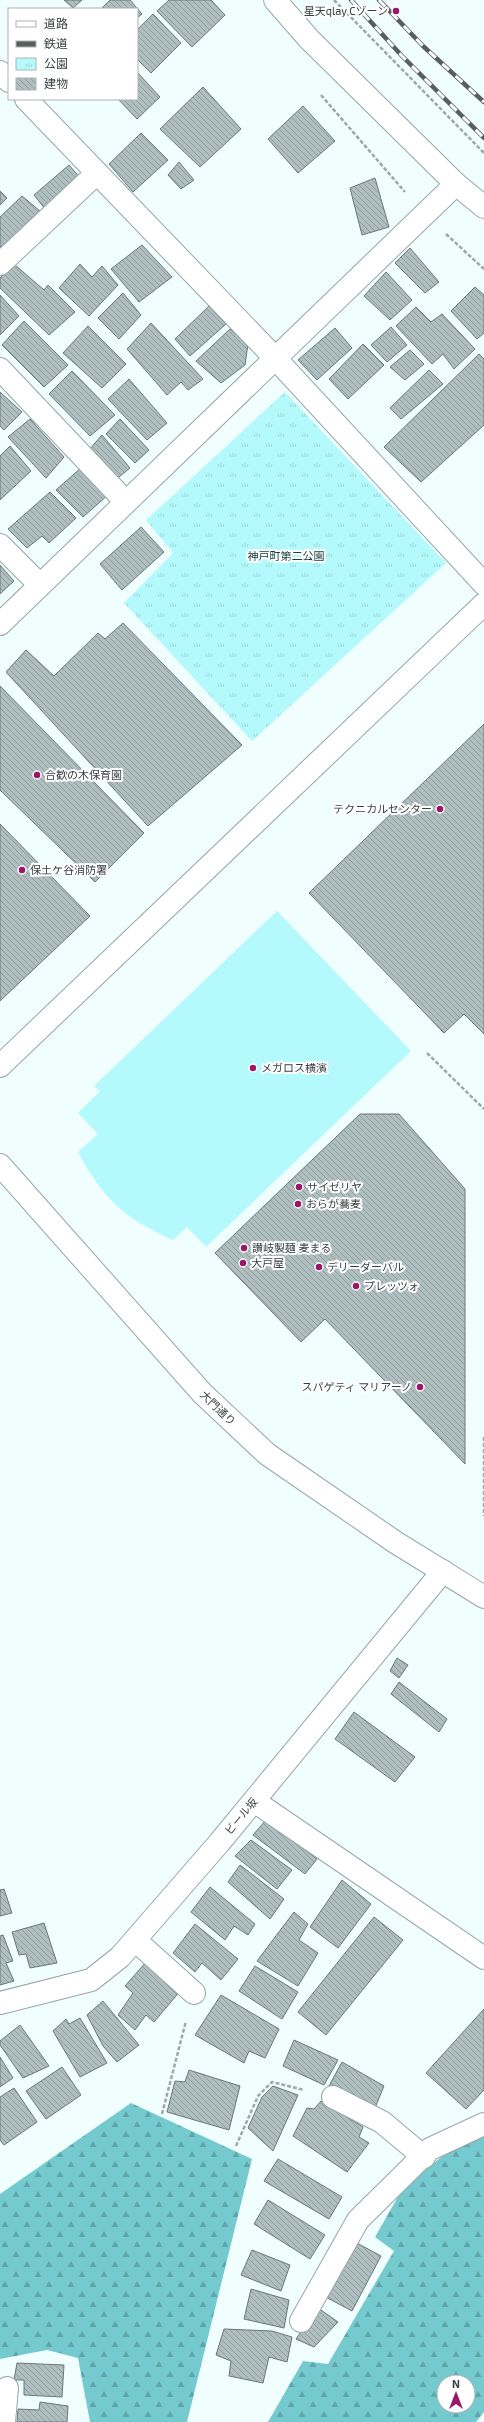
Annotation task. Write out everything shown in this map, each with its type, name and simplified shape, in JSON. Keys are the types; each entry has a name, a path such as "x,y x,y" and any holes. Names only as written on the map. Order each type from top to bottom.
{"street":[{"path":"275,0 309,39 456,184 484,208"},
{"path":"0,72 8,80"},
{"path":"27,100 275,358 484,584"},
{"path":"0,264 97,173"},
{"path":"0,624 456,184"},
{"path":"0,368 126,502"},
{"path":"0,545 40,585"},
{"path":"0,1066 484,604"},
{"name":"大門通り","path":"0,1165 202,1393 267,1454 396,1542 484,1597"},
{"name":"ビール坂","path":"0,2003 91,1980 120,1957 254,1801 442,1571"},
{"path":"254,1801 484,1958"},
{"path":"135,1940 194,1993"},
{"path":"333,2097 382,2122 424,2157"},
{"path":"301,2321 358,2220 424,2157 430,2149 484,2124"},
{"path":"4,2422 7,2388"}],"path":[{"path":"334,0 484,153"},
{"path":"317,91 424,215 484,269"},
{"path":"426,1053 484,1109"},
{"path":"484,1437 484,1516"},
{"path":"162,2114 194,1993"},
{"path":"236,2146 258,2096 272,2082 333,2097"}],"green space":[{"name":"神戸町第二公園","path":"285,392 446,563 252,741 124,603 173,553 146,520"},
{"name":"メガロス横濱","path":"277,911 411,1051 206,1247 187,1227 173,1240 141,1224 128,1215 117,1206 97,1183 78,1152 98,1134 78,1113 100,1091 94,1086"},
{"path":"131,2103 252,2159 187,2422 90,2422 78,2358 47,2350 0,2359 0,2194"},
{"path":"484,2134 484,2412 476,2422 268,2422 303,2361 328,2364 394,2251 375,2237 403,2188 450,2150"}],"building":[{"path":"64,0 82,0 73,8"},
{"path":"110,0 130,0 137,8 102,8"},
{"path":"169,0 211,0 225,15 192,47 157,11"},
{"path":"138,9 142,14 138,17"},
{"path":"153,14 181,43 151,73 138,60 138,29"},
{"path":"138,73 160,97 137,119 119,100 138,100"},
{"path":"203,87 241,129 200,167 160,129"},
{"path":"303,106 335,141 298,173 268,139"},
{"path":"141,133 168,160 133,192 109,164"},
{"path":"179,162 194,180 181,189 168,175"},
{"path":"69,165 81,179 46,210 34,195"},
{"path":"375,178 389,227 362,235 350,188"},
{"path":"0,191 7,198 0,205"},
{"path":"22,196 40,211 0,250 0,217"},
{"path":"142,245 172,277 139,302 111,269"},
{"path":"410,248 439,282 425,293 395,263"},
{"path":"14,264 44,290 48,285 75,312 49,335 0,288 0,278"},
{"path":"80,264 92,277 102,266 118,285 89,316 59,288"},
{"path":"386,272 412,300 390,320 364,296"},
{"path":"475,287 484,295 484,333 477,339 451,311"},
{"path":"123,293 141,315 119,339 98,318"},
{"path":"0,295 19,316 0,335"},
{"path":"209,306 226,324 190,356 175,339"},
{"path":"416,307 431,322 442,314 475,349 454,369 443,354 432,364 396,326"},
{"path":"24,321 68,365 44,387 2,345"},
{"path":"151,323 203,379 188,390 181,382 167,395 127,349"},
{"path":"88,326 126,364 102,388 63,353"},
{"path":"391,327 407,345 387,362 371,345"},
{"path":"335,328 352,348 317,380 298,360"},
{"path":"230,329 248,344 245,365 221,383 196,361"},
{"path":"363,344 384,365 348,399 329,379"},
{"path":"410,350 424,364 405,380 390,367"},
{"path":"479,354 484,359 484,425 421,482 384,447"},
{"path":"429,370 443,384 401,419 390,408"},
{"path":"72,371 115,415 90,436 49,394"},
{"path":"129,379 167,423 147,440 108,399"},
{"path":"0,392 22,412 4,430 0,426"},
{"path":"30,419 64,457 46,478 8,437"},
{"path":"120,419 149,450 135,463 106,434"},
{"path":"102,435 130,468 114,481 88,451"},
{"path":"10,446 31,471 0,500 0,456"},
{"path":"82,467 108,495 83,517 56,490"},
{"path":"50,492 76,518 49,543 42,536 27,548 8,529"},
{"path":"141,527 164,552 122,590 100,564"},
{"path":"0,565 14,581 0,594"},
{"path":"123,623 242,745 148,826 6,672 26,650 54,676 98,633 105,639"},
{"path":"0,686 144,833 95,882 0,790"},
{"name":"テクニカルセンター","path":"484,724 484,1034 464,1014 444,1033 309,893"},
{"name":"保土ケ谷消防署","path":"0,824 90,916 0,1001"},
{"name":"プレッツォ","path":"360,1114 399,1114 465,1189 465,1464 325,1319 301,1342 215,1253"},
{"path":"397,1658 408,1665 399,1678 390,1671"},
{"path":"399,1682 447,1719 439,1732 391,1694"},
{"path":"354,1712 415,1757 395,1782 335,1739"},
{"path":"266,1820 317,1859 305,1874 253,1835"},
{"path":"251,1840 292,1870 277,1889 235,1856"},
{"path":"240,1865 284,1899 270,1919 228,1882"},
{"path":"342,1880 371,1904 338,1948 310,1927"},
{"path":"210,1887 255,1924 248,1935 234,1926 225,1940 191,1912"},
{"path":"4,1889 12,1913 0,1916 0,1890"},
{"path":"294,1912 308,1924 299,1940 318,1953 298,1986 257,1961"},
{"path":"374,1917 403,1940 326,2035 298,2012"},
{"path":"44,1923 57,1963 30,1968 26,1954 19,1955 12,1932"},
{"path":"195,1924 238,1959 221,1980 202,1963 195,1972 173,1953"},
{"path":"3,1935 13,1961 6,1963 14,1981 0,1985 0,1936"},
{"path":"147,1961 181,1990 154,2022 146,2015 135,2030 118,2015 133,1993 125,1986"},
{"path":"255,1966 298,1992 282,2019 239,1991"},
{"path":"221,1995 279,2029 265,2058 249,2051 244,2063 195,2035"},
{"path":"103,2001 139,2045 117,2062 103,2046 87,2015"},
{"path":"484,2009 484,2090 466,2109 426,2073"},
{"path":"80,2018 107,2063 80,2077 53,2031 66,2019 69,2024"},
{"path":"20,2025 49,2066 23,2078 0,2045 0,2041"},
{"path":"294,2040 338,2060 324,2085 283,2066"},
{"path":"0,2057 13,2078 0,2087"},
{"path":"342,2062 384,2086 375,2108 329,2086"},
{"path":"62,2067 81,2095 46,2119 26,2091"},
{"path":"189,2070 240,2086 229,2130 167,2112 175,2081 185,2082"},
{"path":"273,2086 298,2095 273,2151 248,2128 262,2097"},
{"path":"14,2088 37,2122 4,2145 0,2140 0,2097"},
{"path":"321,2101 363,2127 359,2137 369,2143 347,2172 293,2136 307,2108 314,2109"},
{"path":"278,2159 342,2197 329,2219 264,2181"},
{"path":"268,2200 325,2235 310,2259 254,2224"},
{"path":"355,2242 381,2256 352,2311 322,2295"},
{"path":"252,2250 290,2265 281,2291 241,2275"},
{"path":"251,2289 289,2300 284,2328 244,2319"},
{"path":"318,2308 338,2322 314,2347 296,2339"},
{"path":"224,2329 272,2331 292,2337 287,2362 269,2357 263,2383 229,2376 231,2361 216,2355"},
{"path":"17,2363 64,2365 62,2397 24,2395 24,2380 14,2380"},
{"path":"40,2402 68,2406 67,2422 17,2422 18,2409 39,2410"}],"railway":[{"path":"351,0 402,56 484,138"},
{"path":"379,0 423,46 484,102"}],"place":[{"name":"星天qlay Cゾーン","path":"396,11"},
{"name":"合歓の木保育園","path":"37,775"},
{"name":"テクニカルセンター","path":"440,809"},
{"name":"保土ケ谷消防署","path":"22,870"},
{"name":"メガロス横濱","path":"253,1068"},
{"name":"サイゼリヤ","path":"299,1187"},
{"name":"おらが蕎麦","path":"298,1204"},
{"name":"讃岐製麺 麦まる","path":"244,1248"},
{"name":"大戸屋","path":"243,1263"},
{"name":"デリーダーバル","path":"319,1267"},
{"name":"プレッツォ","path":"356,1286"},
{"name":"スパゲティ マリアーノ","path":"420,1387"}]}
